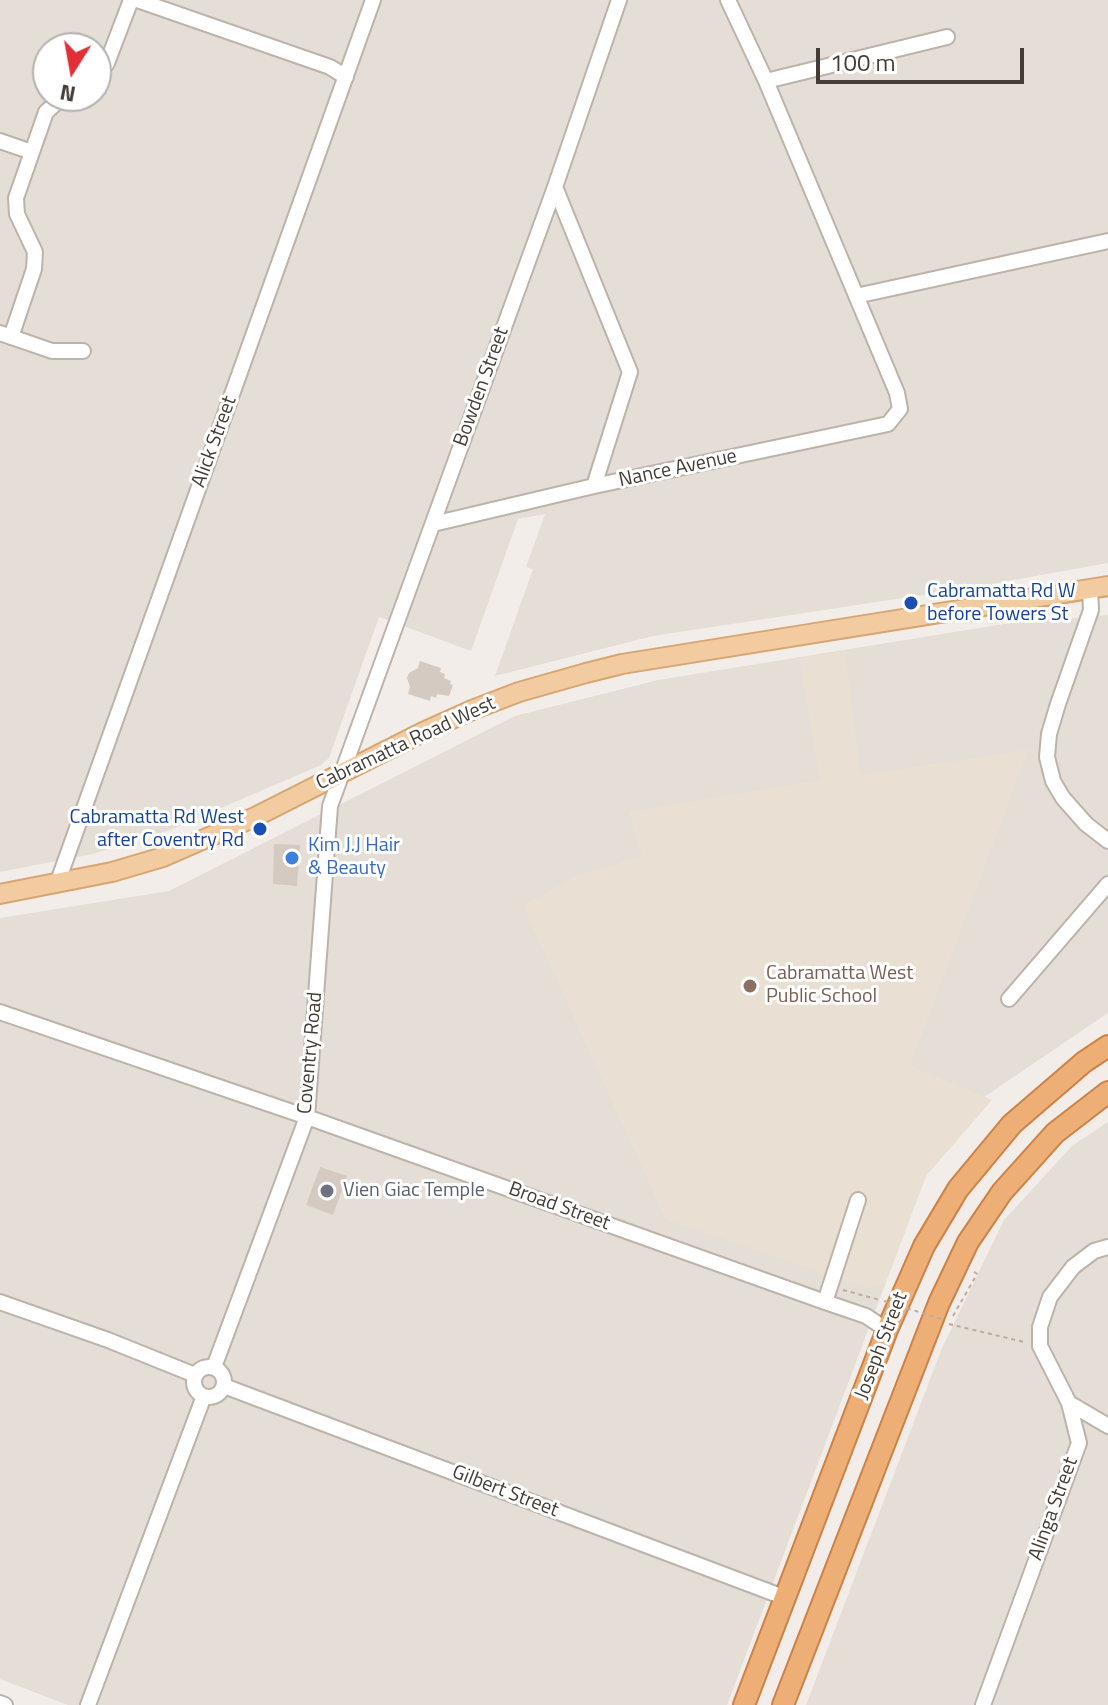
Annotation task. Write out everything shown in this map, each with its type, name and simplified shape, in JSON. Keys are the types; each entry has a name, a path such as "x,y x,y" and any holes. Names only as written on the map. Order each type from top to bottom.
{"highway":[{"name":"Joseph Street","path":"744,1705 910,1275 958,1189 1012,1124 1084,1062 1108,1046"},
{"name":"Joseph Street","path":"783,1705 939,1303 968,1242 1002,1192 1055,1133 1108,1092"}],"main road":[{"name":"Cabramatta Road West","path":"0,894 112,872 163,857 343,774 423,732 519,692 622,664 1099,587"}],"street":[{"path":"112,51 134,0 330,67 346,77"},
{"name":"Alick Street","path":"57,884 373,0"},
{"name":"Bowden Street","path":"343,774 555,187 619,0"},
{"path":"728,0 766,81 856,296 1108,241"},
{"path":"766,81 947,37"},
{"path":"46,112 16,198 17,214 35,252 34,269 6,335 52,351 83,351"},
{"path":"0,141 32,152"},
{"path":"555,187 630,372 594,486"},
{"name":"Nance Avenue","path":"433,524 594,486 888,424 900,409 897,393 856,296"},
{"path":"1099,587 1058,704 1049,734 1047,757 1053,781 1063,798 1086,824 1108,841"},
{"name":"Coventry Road","path":"214,1367 307,1117 330,806 343,774"},
{"path":"1009,999 1108,884"},
{"name":"Broad Street","path":"0,1012 307,1117 866,1316 887,1330"},
{"path":"828,1303 858,1200"},
{"path":"1040,1346 1040,1327 1050,1297 1073,1267 1094,1251 1108,1247"},
{"path":"0,1302 195,1375"},
{"name":"Alinga Street","path":"983,1705 1079,1443 1069,1403 1040,1346"},
{"path":"214,1367 224,1375 224,1386 219,1394 204,1396 196,1390 195,1375 202,1368 214,1367"},
{"name":"Gilbert Street","path":"224,1386 786,1598"},
{"path":"88,1705 204,1396"},
{"path":"1069,1403 1108,1426"}],"path":[{"path":"958,1296 972,1271 977,1274 948,1324 1040,1346"},
{"path":"868,1303 841,1293 842,1290 944,1320"}],"shaded area":[{"path":"0,0 1108,0 1108,563 975,587 653,636 495,676 533,569 526,567 545,514 518,519 471,651 379,617 329,758 321,765 170,830 93,854 0,872"},
{"path":"1108,615 1108,1013 984,1097 926,1176 727,1705 68,1705 0,1679 0,918 169,891 515,716 658,680 1004,624"},
{"name":"Cabramatta West Public School","path":"845,651 860,775 1028,750 910,1066 992,1100 926,1176 885,1283 869,1288 666,1220 523,906 576,876 642,856 629,812 820,780 799,659"},
{"path":"1108,1122 1108,1705 806,1705 942,1348 1004,1220 1072,1146"}],"building":[{"path":"420,661 441,668 444,678 453,685 449,696 437,694 436,698 431,696 430,701 408,694 410,687 407,678 418,668"},
{"path":"274,844 300,845 297,886 273,884"},
{"name":"Vien Giac Temple","path":"320,1167 347,1176 333,1215 306,1205"}],"place":[{"name":"Cabramatta Rd W before Towers St","path":"911,603"},
{"name":"Cabramatta Rd West after Coventry Rd","path":"260,829"},
{"name":"Kim J.J Hair & Beauty","path":"292,858"},
{"name":"Cabramatta West Public School","path":"750,986"},
{"name":"Vien Giac Temple","path":"327,1191"}]}
